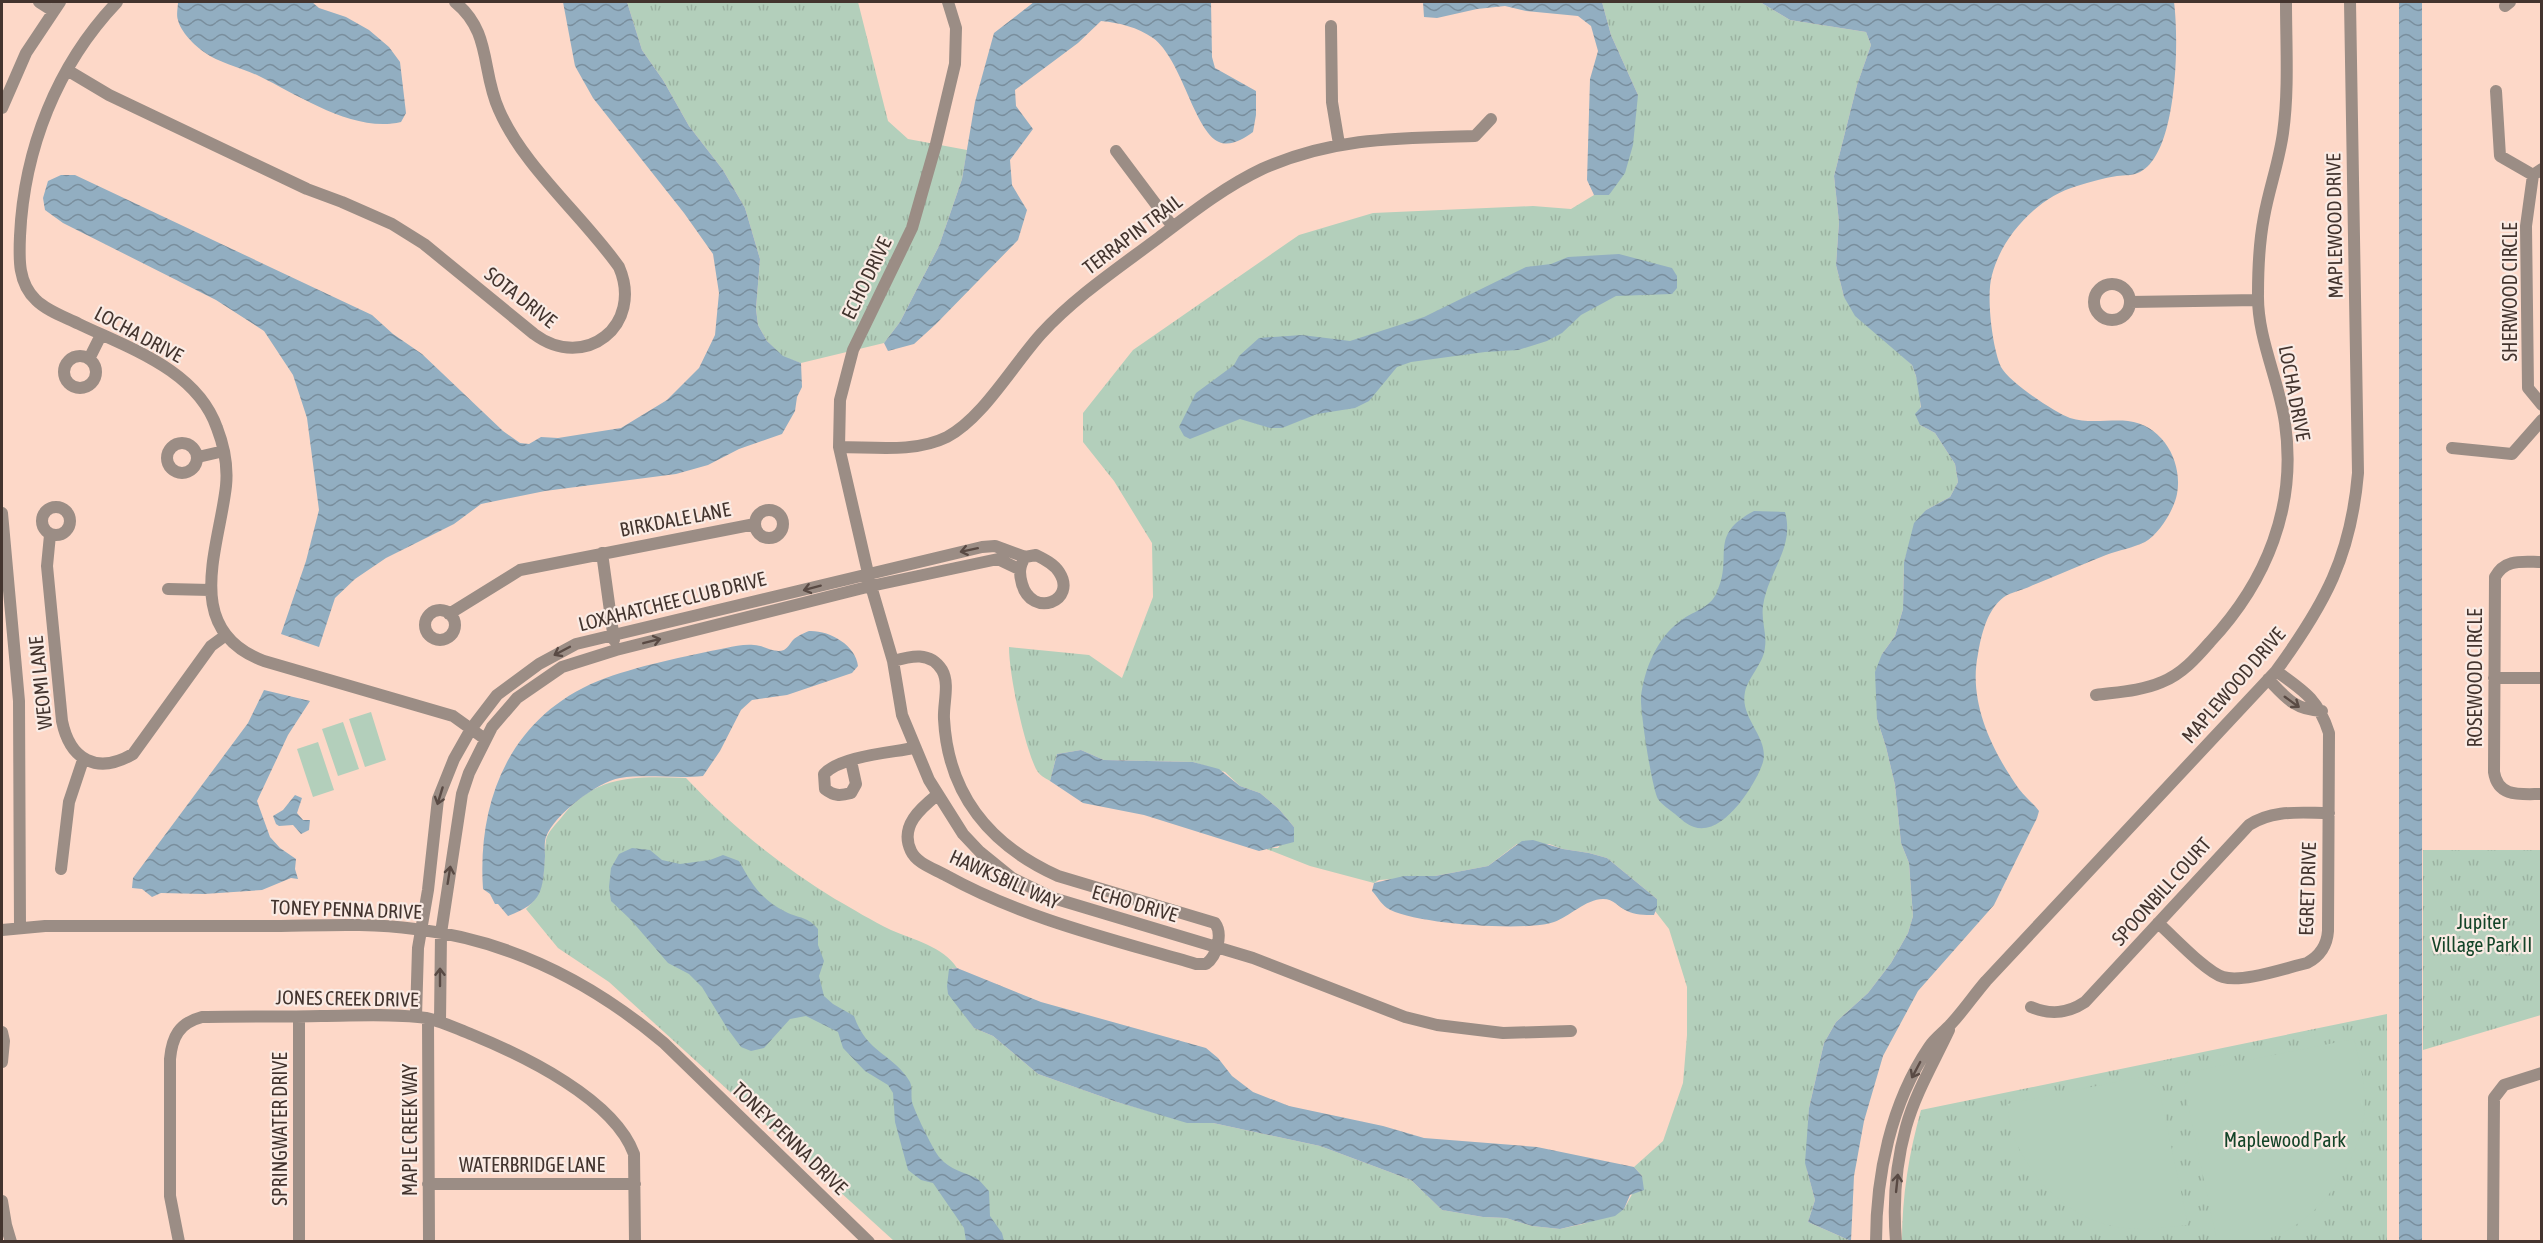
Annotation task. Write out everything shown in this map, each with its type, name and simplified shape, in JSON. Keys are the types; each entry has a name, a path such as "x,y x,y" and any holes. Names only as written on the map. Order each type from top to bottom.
{"street":[{"path":"2,108 26,53 57,6 39,2"},
{"name":"LOCHA DRIVE","path":"117,2 90,32 44,115 29,166 21,225 21,276 34,299 45,307 164,366 194,390 216,425 224,451 226,485 210,590 216,617 225,635 245,652 264,661 453,716 485,739"},
{"name":"SOTA DRIVE","path":"67,70 109,95 307,189 392,224 424,244 534,334 551,345 575,348 596,343 621,319 626,296 626,282 623,274 610,253 513,137 494,97 481,34 470,17 455,2"},
{"name":"ECHO DRIVE","path":"948,2 956,28 955,64 936,144 912,228 853,350 840,400 839,447 871,586 893,661 902,715 914,748 938,795 963,834 999,869 1027,886 1074,905 1217,947 1294,973 1373,1006 1437,1025 1503,1033 1571,1031"},
{"name":"LOCHA DRIVE","path":"2096,695 2148,687 2163,682 2189,665 2229,622 2249,594 2274,543 2287,488 2288,450 2285,422 2258,300 2261,236 2283,132 2286,102 2286,2"},
{"name":"MAPLEWOOD DRIVE","path":"1876,1242 1879,1188 1892,1125 1914,1071 1930,1045 1952,1024 1994,972 2272,675 2317,613 2337,572 2349,534 2358,473 2350,2"},
{"path":"1331,26 1332,102 1339,144"},
{"name":"SHERWOOD CIRCLE","path":"2496,91 2500,156 2537,172 2526,226 2528,388 2541,405"},
{"name":"TERRAPIN TRAIL","path":"839,447 910,447 941,440 961,428 978,411 1042,333 1068,308 1096,284 1213,198 1260,170 1301,154 1339,144 1383,138 1475,136 1491,120"},
{"path":"1116,151 1173,227"},
{"path":"2130,302 2258,300"},
{"path":"89,360 101,334"},
{"path":"2452,448 2512,454 2541,420"},
{"path":"198,457 224,451"},
{"path":"2,513 20,723 20,927"},
{"name":"BIRKDALE LANE","path":"449,614 520,570 755,524"},
{"name":"WEOMI LANE","path":"50,535 48,566 62,721 65,736 72,749 83,760"},
{"path":"868,573 981,547 995,546 1026,557 1036,555 1059,572 1063,583 1059,599 1052,603 1041,604 1029,598 1023,587 1019,569 1026,557"},
{"name":"BIRKDALE LANE","path":"603,553 616,650"},
{"path":"871,586 998,559 1019,569"},
{"name":"ROSEWOOD CIRCLE","path":"2541,562 2511,562 2499,570 2495,577 2494,678 2495,779 2498,786 2511,794 2541,794"},
{"name":"LOXAHATCHEE CLUB DRIVE","path":"422,930 438,799 454,759 471,729 497,695 539,663 576,644 868,573"},
{"name":"LOXAHATCHEE CLUB DRIVE","path":"441,933 462,794 485,739 517,698 562,667 616,650 871,586"},
{"path":"168,589 210,590"},
{"path":"61,869 69,802 83,760 102,763 119,762 133,754 211,646 225,635"},
{"path":"893,661 920,656 934,662 944,673 946,688 944,718 952,764 968,801 997,837 1034,865 1058,876 1215,922 1218,927 1217,947"},
{"name":"EGRET DRIVE","path":"2158,923 2209,969 2224,977 2240,978 2307,963 2314,960 2324,947 2328,931 2329,733 2322,711 2306,711 2296,706 2272,675"},
{"path":"2494,678 2541,678"},
{"path":"851,761 914,748"},
{"name":"HAWKSBILL WAY","path":"938,795 911,819 908,834 909,849 917,860 1001,903 1075,929 1196,964 1206,964 1211,961 1217,947"},
{"name":"SPOONBILL COURT","path":"2031,1006 2054,1013 2078,1007 2256,820 2278,813 2329,813"},
{"name":"TONEY PENNA DRIVE","path":"2,930 20,927 381,926 441,933 489,945 542,964 582,984 620,1008 664,1043 869,1242"},
{"name":"MAPLE CREEK WAY","path":"422,930 418,948 428,1019 429,1242"},
{"name":"MAPLE CREEK WAY","path":"428,1019 441,933"},
{"name":"JONES CREEK DRIVE","path":"179,1242 170,1196 170,1059 176,1032 192,1020 202,1017 428,1019 525,1059 552,1074 589,1101 618,1128 629,1142 635,1165 635,1242"},
{"name":"SPRINGWATER DRIVE","path":"299,1017 299,1242"},
{"name":"MAPLEWOOD DRIVE","path":"1896,1242 1894,1218 1906,1128 1922,1085 1952,1024"},
{"path":"2,1032 4,1041 2,1062"},
{"path":"2493,1242 2494,1098 2504,1085 2541,1073"},
{"name":"WATERBRIDGE LANE","path":"428,1184 635,1184"},
{"path":"2,1201 4,1227 11,1242"}],"green space":[{"path":"627,2 858,2 888,121 908,139 967,150 962,179 939,246 900,322 884,343 801,363 783,357 767,341 758,325 756,309 760,259 745,208 723,170 689,126 663,80 642,50"},
{"path":"1602,2 1760,2 1790,20 1866,32 1871,45 1857,85 1834,176 1839,222 1836,265 1844,297 1912,365 1920,395 1920,425 1935,433 1955,464 1958,482 1950,497 1926,510 1908,549 1904,562 1903,609 1895,636 1882,654 1877,719 1895,785 1901,843 1909,863 1913,916 1908,933 1891,963 1868,993 1836,1022 1824,1043 1809,1108 1807,1170 1815,1200 1808,1222 1851,1241 894,1241 609,982 558,948 526,909 541,885 548,834 574,804 588,793 602,785 634,778 686,778 738,828 815,886 877,923 927,944 944,954 957,968 952,968 962,1011 974,1028 993,1036 1038,1074 1117,1102 1187,1122 1213,1123 1320,1146 1411,1180 1442,1210 1483,1217 1506,1218 1532,1226 1560,1229 1583,1224 1624,1209 1642,1176 1634,1167 1663,1141 1683,1083 1687,1035 1687,987 1669,929 1655,911 1657,899 1607,858 1549,844 1517,844 1488,866 1435,876 1379,880 1374,883 1310,866 1264,848 1278,848 1294,827 1279,809 1260,793 1240,786 1225,772 1193,762 1104,760 1081,750 1057,754 1050,781 1037,771 1031,758 1014,691 1009,647 1089,655 1122,678 1153,597 1152,543 1114,481 1083,442 1083,413 1133,350 1299,235 1373,213 1533,206 1571,209 1594,195 1609,195 1638,95 1611,35"},
{"path":"371,712 386,760 365,767 349,719"},
{"path":"343,722 359,769 338,776 322,729"},
{"path":"318,742 334,790 313,797 297,749"},
{"name":"Jupiter Village Park II","path":"2423,850 2541,850 2541,1015 2423,1050"},
{"name":"Maplewood Park","path":"2387,1014 2387,1241 1902,1242 1907,1175 1921,1110"},
{"path":"2354,1039 2361,1067 2365,1105 2360,1135 2341,1177 2328,1196 2294,1227 2274,1237 2253,1242 2217,1241 2184,1087 2194,1071"},
{"path":"2141,1077 2159,1089 2188,1225 2124,1228 2087,1217 2056,1197 2043,1184 2021,1153 2012,1132 2007,1104"}],"water":[{"path":"178,2 312,2 319,8 346,17 369,30 389,47 400,62 406,113 401,122 383,124 346,118 259,76 217,59 204,52 188,38 177,18"},
{"path":"563,2 627,2 642,50 663,80 689,126 723,170 745,208 760,259 756,309 758,325 767,341 783,356 801,363 802,387 797,397 795,411 782,434 739,449 708,465 676,474 545,491 481,504 454,524 386,558 355,579 335,598 319,647 281,634 306,561 319,510 307,418 293,375 264,331 216,300 63,223 45,210 43,198 48,181 61,175 75,175 372,315 393,334 422,354 503,431 520,443 529,444 541,437 558,438 621,428 667,400 699,368 715,335 719,293 713,254 684,213 593,98 575,66"},
{"path":"1034,2 1211,2 1212,57 1215,68 1256,91 1253,132 1232,143 1219,142 1202,124 1180,77 1163,48 1153,38 1135,28 1101,21 1078,43 1015,90 1016,106 1033,129 1010,160 1012,185 1027,210 1018,240 914,344 888,351 884,343 900,322 939,246 962,179 975,102 994,33"},
{"path":"1423,2 1602,2 1611,35 1638,95 1633,145 1625,173 1609,195 1594,195 1587,180 1590,79 1598,51 1591,26 1578,16 1526,11 1505,6 1477,9 1437,18 1424,17"},
{"path":"1760,2 2174,2 2176,19 2175,67 2169,120 2162,143 2153,161 2140,172 2131,175 2102,179 2063,191 2036,209 2024,220 2004,246 1992,275 1990,295 1995,347 2001,367 2006,373 2032,396 2070,418 2085,421 2128,421 2151,430 2168,447 2173,458 2177,470 2177,494 2160,528 2145,542 2106,555 2010,594 1998,602 1989,616 1981,639 1976,672 1979,708 2000,759 2019,789 2039,811 1994,905 1918,991 1883,1056 1864,1121 1854,1176 1851,1241 1808,1222 1815,1200 1805,1163 1809,1108 1824,1043 1836,1022 1868,993 1891,963 1908,933 1913,916 1909,863 1901,843 1895,785 1877,719 1875,672 1882,654 1895,636 1903,609 1904,562 1914,523 1926,510 1950,497 1958,482 1955,464 1935,433 1920,425 1915,414 1921,407 1912,365 1855,316 1844,297 1836,265 1839,222 1834,176 1857,85 1871,45 1866,32 1790,20"},
{"path":"2399,2 2422,2 2422,1242 2399,1241"},
{"path":"1619,254 1672,268 1677,276 1677,288 1672,294 1616,296 1581,315 1562,333 1547,341 1518,350 1411,362 1397,367 1369,401 1355,408 1317,414 1282,428 1270,428 1240,419 1190,439 1184,436 1179,427 1196,393 1234,365 1239,356 1259,338 1302,335 1350,341 1424,317 1526,267 1551,264 1568,257"},
{"path":"1754,511 1785,512 1787,525 1784,548 1763,606 1764,653 1749,681 1744,702 1763,746 1764,756 1758,774 1736,808 1715,825 1705,828 1694,827 1658,799 1650,766 1641,697 1649,666 1658,646 1679,622 1714,598 1722,579 1726,538 1740,520"},
{"path":"809,631 825,633 847,645 856,658 858,666 852,673 787,695 752,700 741,710 720,751 703,776 620,778 589,793 558,819 546,837 542,886 535,900 520,911 508,916 498,904 495,904 490,894 483,889 486,824 494,793 506,765 522,739 542,716 568,697 598,681 628,671 740,645 758,645 780,651 786,649 796,637"},
{"path":"264,690 310,701 288,735 257,801 270,837 280,848 296,859 295,869 298,879 291,878 262,890 204,894 161,893 152,897 142,889 132,888 133,878 248,723"},
{"path":"1081,750 1104,760 1193,762 1219,769 1240,786 1260,793 1279,809 1294,827 1294,842 1259,851 1144,815 1083,803 1050,781 1057,754"},
{"path":"295,795 302,798 297,813 303,820 310,820 309,830 301,834 293,825 279,826 273,816 283,810"},
{"path":"1533,840 1607,858 1657,899 1654,915 1633,913 1610,900 1603,899 1590,902 1560,920 1540,925 1469,925 1400,914 1387,908 1372,891 1374,883 1404,876 1435,876 1488,866 1522,841"},
{"path":"632,848 650,850 662,860 680,864 710,860 723,855 739,861 764,897 778,908 807,920 818,929 818,945 824,961 819,976 824,996 854,1016 859,1029 873,1046 904,1073 911,1085 915,1110 940,1158 957,1170 976,1178 989,1191 990,1216 1002,1233 1004,1241 966,1241 964,1228 933,1183 921,1180 908,1170 895,1122 893,1093 888,1085 865,1071 843,1048 838,1032 806,1016 790,1019 764,1048 751,1051 741,1047 702,987 689,974 668,963 631,920 611,901 609,887 611,868 619,854"},
{"path":"957,968 1041,1002 1206,1048 1218,1058 1232,1076 1253,1092 1289,1106 1383,1126 1424,1138 1537,1147 1634,1167 1642,1176 1644,1190 1630,1195 1624,1209 1615,1216 1560,1229 1532,1226 1506,1218 1483,1217 1442,1210 1411,1180 1320,1146 1213,1123 1187,1123 1117,1102 1038,1074 993,1036 974,1028 948,994 949,969"}]}
